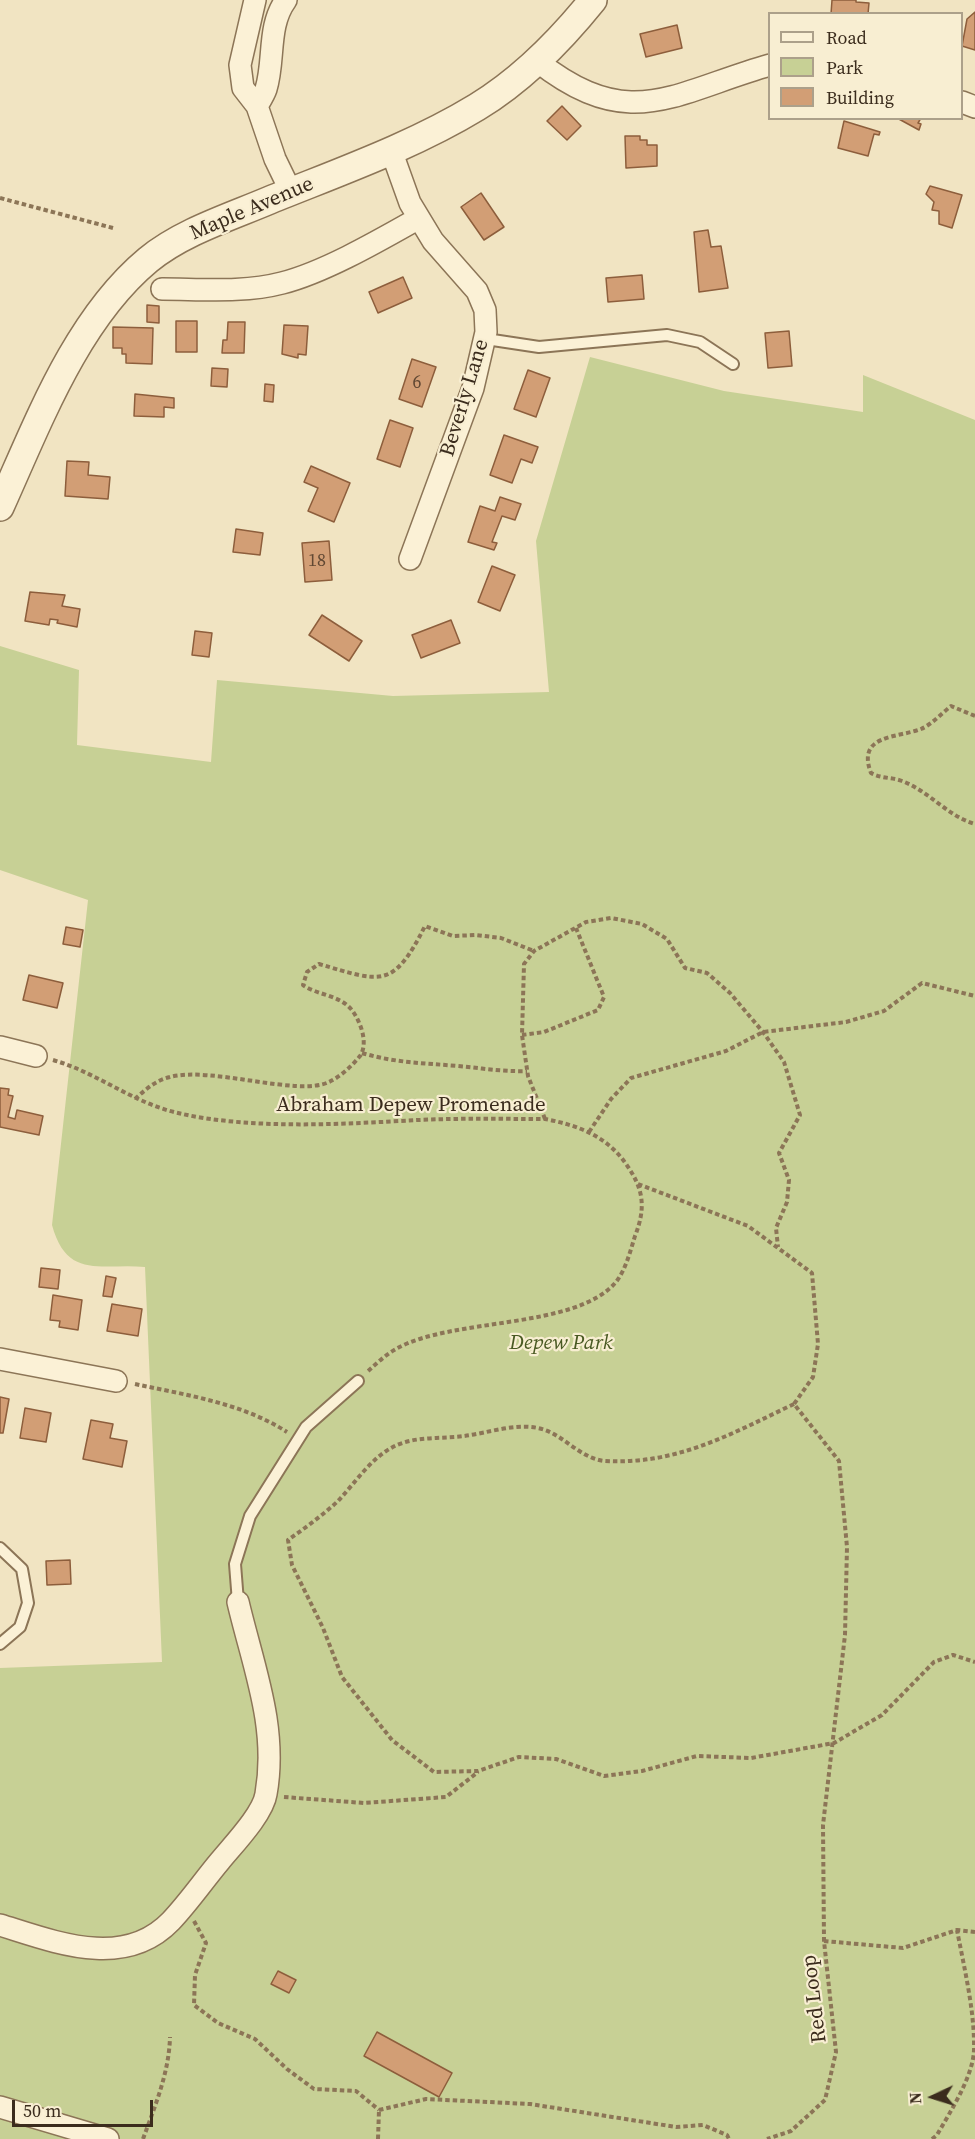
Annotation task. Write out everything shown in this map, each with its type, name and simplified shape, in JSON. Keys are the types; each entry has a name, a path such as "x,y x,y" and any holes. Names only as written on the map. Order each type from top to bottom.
{"street":[{"path":"255,0 240,65 243,88 257,106 275,159 291,192"},
{"path":"257,106 266,89 274,28 280,8 286,0"},
{"name":"Maple Avenue","path":"0,507 51,394 95,319 116,290 149,258 192,233 391,150 477,107 562,39 593,0"},
{"path":"537,61 562,81 595,96 614,102 636,103 688,93 730,76 768,66"},
{"name":"Beverly Lane","path":"391,150 410,203 433,241 477,291 485,310 486,339 473,388 411,559"},
{"path":"162,289 224,290 282,283 311,272 419,218"},
{"path":"0,1047 36,1056"},
{"path":"0,1359 116,1381"},
{"path":"0,1925 73,1948 115,1949 143,1939 170,1922 247,1828 266,1796 269,1723 238,1602"},
{"path":"0,2107 108,2139"}],"lane":[{"path":"486,339 539,347 658,335 687,337 700,342 733,364"},
{"path":"238,1602 235,1564 250,1516 306,1427 358,1381"},
{"path":"0,1548 22,1569 28,1603 20,1627 0,1644"}],"path":[{"path":"0,198 113,228"},
{"path":"975,716 951,706 923,728 884,737 870,749 867,762 871,773 880,778 902,780 929,795 947,810 975,824"},
{"path":"545,1119 527,1071 522,1035 524,964 534,951 586,922 611,918 642,924 668,939 685,968 707,973 730,993 763,1032 784,1062 800,1115 779,1153 789,1180 787,1202 776,1228 778,1248"},
{"path":"135,1099 150,1086 170,1077 203,1074 301,1086 327,1083 346,1070 362,1053 364,1035 350,1009 331,997 315,994 303,985 307,972 319,964 348,975 379,977 409,959 425,926 453,936 476,934 501,938 534,951"},
{"path":"522,1035 544,1032 598,1010 604,997 576,928"},
{"path":"589,1132 611,1099 631,1078 726,1051 763,1032 846,1022 884,1011 922,982 975,996"},
{"path":"362,1053 394,1062 470,1067 501,1072 527,1071"},
{"name":"Abraham Depew Promenade","path":"36,1056 70,1065 135,1099 177,1113 237,1121 337,1124 545,1119 575,1124 608,1143 625,1162 638,1184 642,1198 643,1218 625,1266 615,1283 594,1300 545,1316 422,1339 396,1349 358,1381"},
{"path":"638,1184 748,1226 812,1273 819,1344 813,1377 794,1404 698,1449 654,1460 602,1461 573,1448 545,1430 520,1427 462,1437 430,1437 396,1445 370,1465 337,1501 288,1540 292,1565 323,1628 342,1677 392,1740 434,1772 478,1771 519,1757 556,1759 604,1776 642,1771 697,1756 750,1758 834,1743 882,1715 934,1662 953,1655 975,1662"},
{"path":"116,1381 213,1401 268,1422 298,1439"},
{"path":"794,1404 839,1461 847,1547 845,1635 823,1825 824,1941"},
{"path":"266,1796 364,1803 446,1797 478,1771"},
{"path":"186,1902 206,1943 195,1975 194,2005 218,2024 255,2039 287,2069 314,2089 356,2091 379,2110"},
{"path":"932,2139 937,2135 961,2091 974,2052 967,1982 957,1930"},
{"name":"Red Loop","path":"767,2139 791,2131 825,2100 836,2052 824,1941 903,1948 957,1930 975,1932"},
{"path":"143,2139 162,2085 169,2058 170,2037"},
{"path":"379,2110 426,2099 530,2104 676,2127 703,2126 727,2135 729,2139"},
{"path":"378,2139 379,2110"}],"green space":[{"name":"Depew Park","path":"590,357 724,391 863,412 863,375 975,420 975,2139 0,2139 0,1668 162,1662 145,1267 88,1265 76,1261 58,1242 52,1225 88,900 0,870 0,646 79,670 77,745 211,762 217,680 393,696 549,692 536,541"}],"building":[{"path":"832,0 856,0 856,2 869,3 868,12 831,12"},
{"path":"975,12 975,50 963,46 967,19"},
{"path":"677,25 682,48 646,57 640,34"},
{"path":"562,106 581,126 567,140 547,121"},
{"path":"901,120 920,120 919,130"},
{"path":"844,121 880,132 879,135 874,134 868,156 838,148"},
{"path":"625,136 640,136 640,140 647,140 647,145 657,145 657,166 626,168"},
{"path":"930,186 962,195 952,228 939,224 939,211 932,210 934,202 926,194"},
{"path":"481,193 504,227 484,240 461,207"},
{"path":"708,230 711,247 721,246 728,288 699,292 694,232"},
{"path":"642,275 644,299 608,302 606,278"},
{"path":"403,277 412,298 378,313 369,292"},
{"path":"147,305 159,306 159,323 147,322"},
{"path":"176,321 197,321 197,352 176,352"},
{"path":"228,322 245,322 244,353 222,353 223,340 227,340"},
{"path":"284,325 308,326 306,355 298,354 298,358 282,354"},
{"path":"113,327 153,328 152,364 126,363 126,354 122,354 122,348 113,348"},
{"path":"789,331 792,366 768,368 765,333"},
{"path":"412,359 436,367 422,407 399,399"},
{"path":"212,368 228,369 227,387 211,386"},
{"path":"528,370 550,378 536,417 514,409"},
{"path":"265,384 274,385 273,402 264,401"},
{"path":"135,394 174,398 174,408 164,407 164,417 134,416"},
{"path":"390,420 413,428 400,467 377,459"},
{"path":"504,435 538,447 532,463 521,459 512,483 490,475"},
{"path":"67,461 89,462 88,475 110,477 108,499 65,496"},
{"path":"311,466 350,483 334,522 308,511 318,488 304,482"},
{"path":"500,497 521,504 515,520 502,516 492,542 497,543 494,550 468,542 480,506 495,511"},
{"path":"236,529 263,533 260,555 233,552"},
{"path":"329,541 332,580 305,582 302,543"},
{"path":"492,566 515,575 500,611 478,602"},
{"path":"30,592 65,595 62,606 80,609 77,627 57,623 58,620 50,619 49,625 25,621"},
{"path":"322,615 362,641 349,661 309,635"},
{"path":"451,620 460,643 421,658 412,635"},
{"path":"195,631 212,633 209,657 192,655"},
{"path":"66,927 83,930 80,947 63,944"},
{"path":"29,975 63,983 57,1008 23,1000"},
{"path":"0,1088 9,1089 8,1095 13,1096 8,1117 15,1119 17,1110 43,1116 39,1135 0,1127"},
{"path":"41,1268 60,1270 58,1289 39,1287"},
{"path":"106,1276 116,1278 112,1297 103,1296"},
{"path":"53,1295 82,1300 78,1330 59,1327 60,1321 50,1320"},
{"path":"112,1304 142,1309 138,1336 107,1331"},
{"path":"0,1397 9,1399 3,1433 0,1433"},
{"path":"25,1408 51,1413 46,1442 20,1438"},
{"path":"91,1420 113,1424 110,1438 127,1441 122,1467 83,1459"},
{"path":"70,1560 71,1584 47,1585 46,1561"},
{"path":"278,1971 296,1980 289,1993 271,1984"},
{"path":"377,2032 452,2073 439,2097 364,2056"}]}
